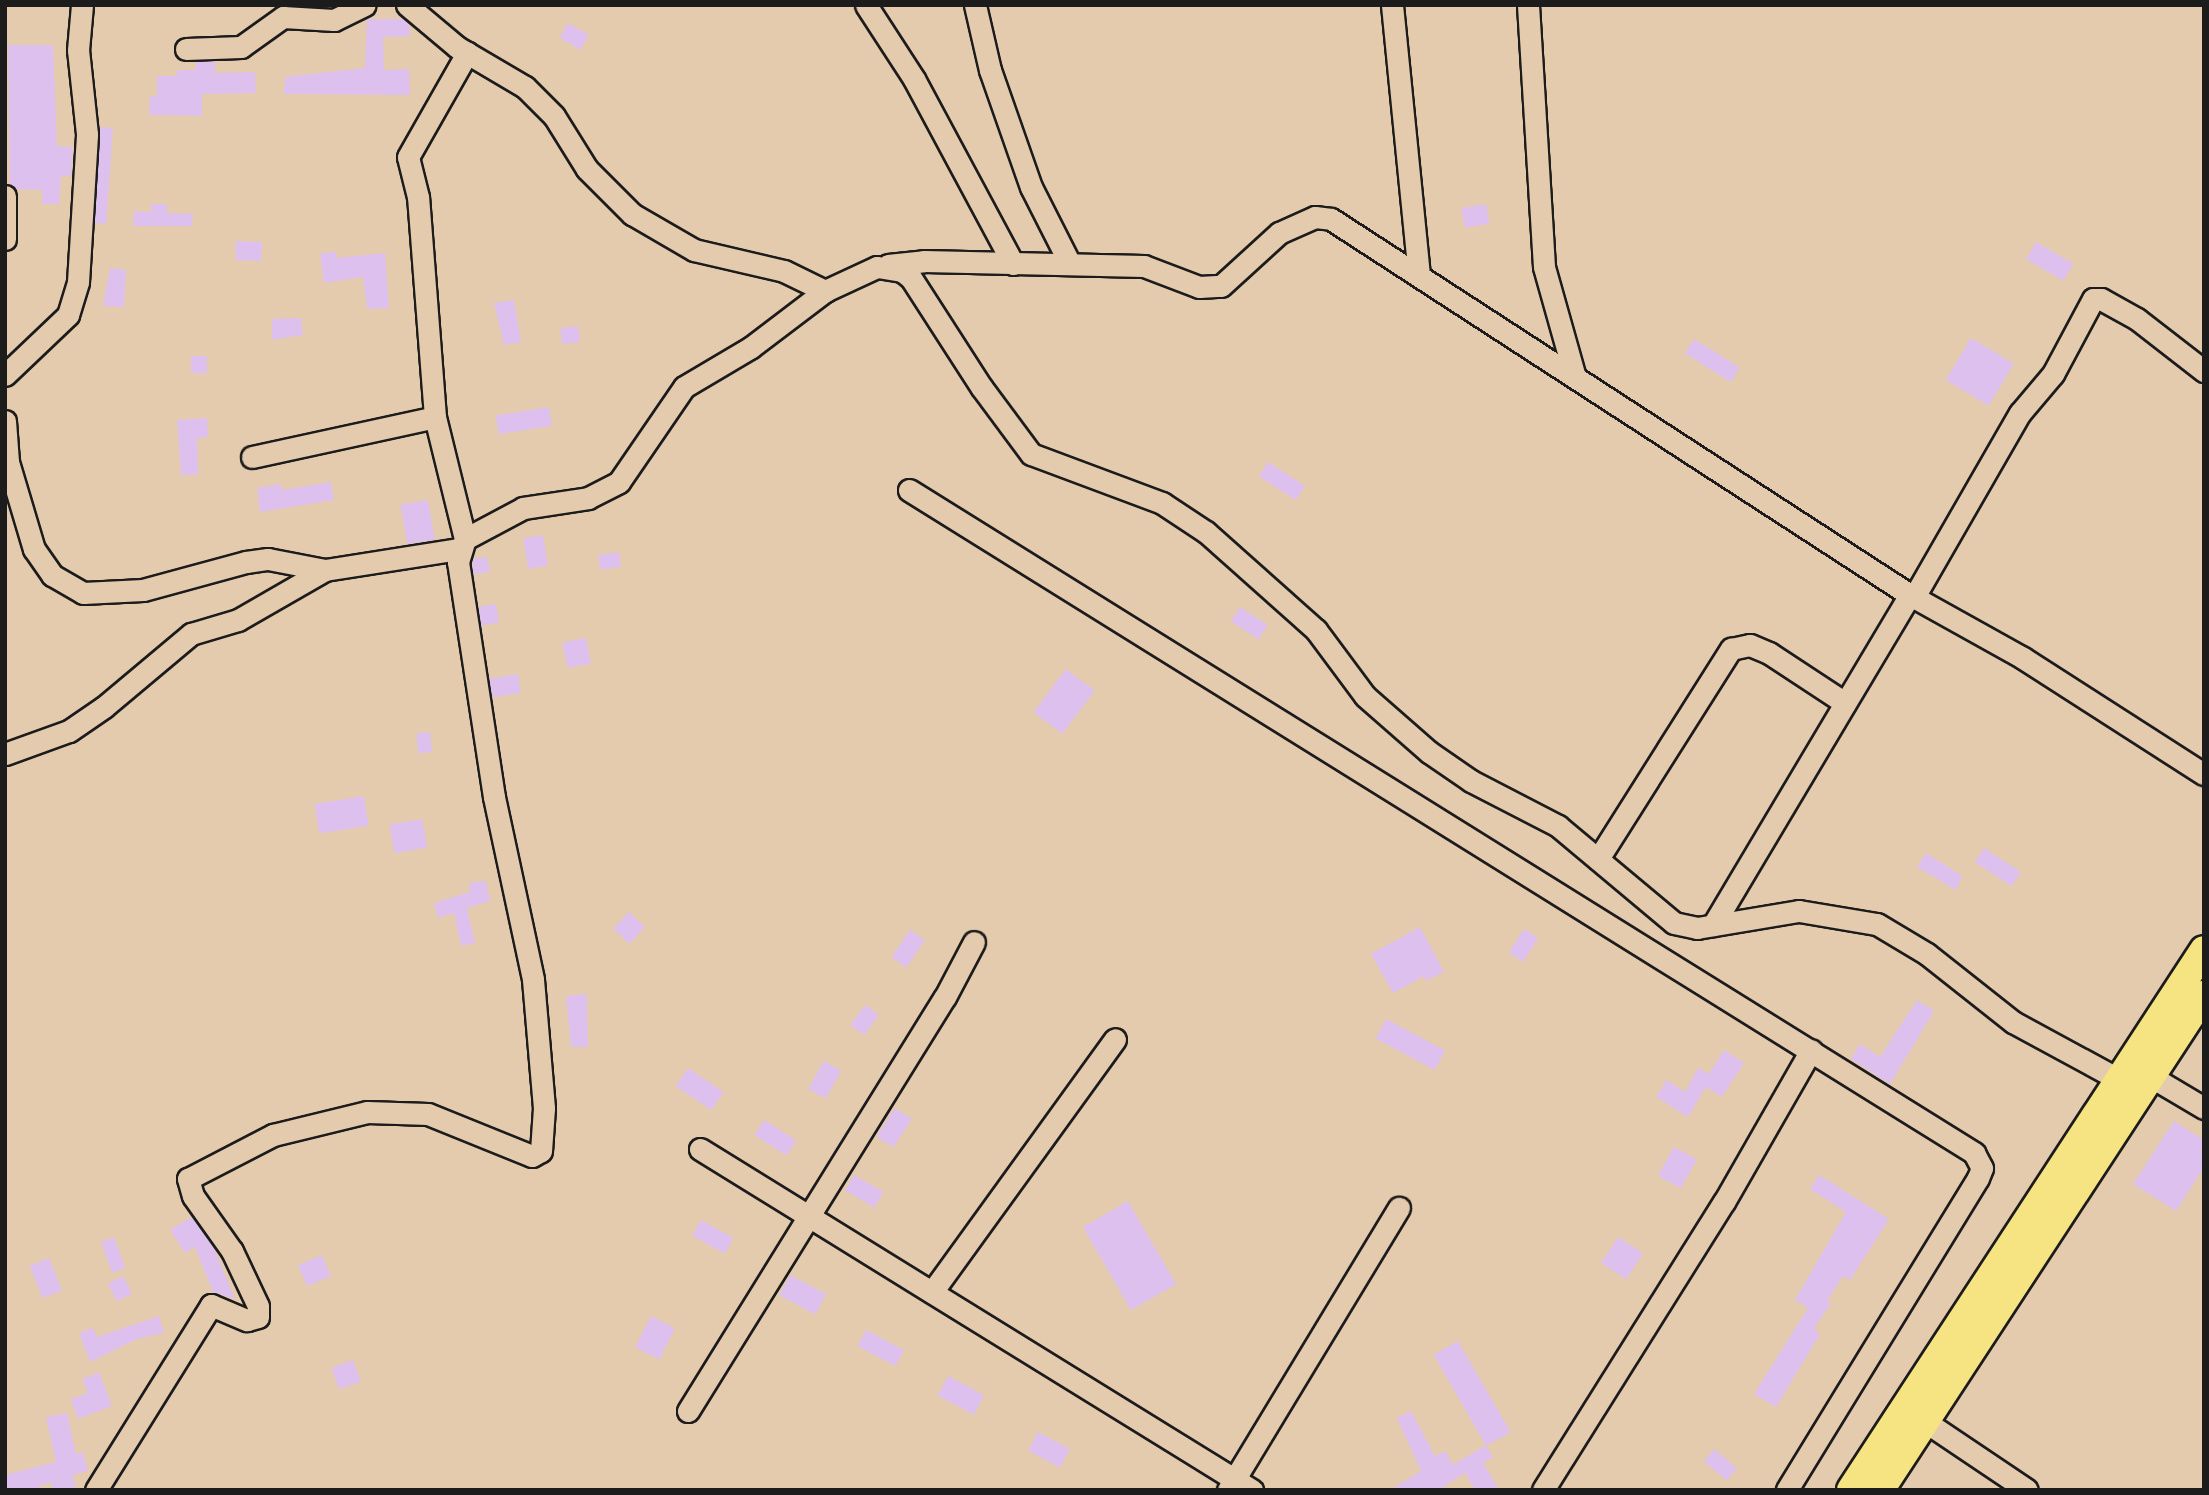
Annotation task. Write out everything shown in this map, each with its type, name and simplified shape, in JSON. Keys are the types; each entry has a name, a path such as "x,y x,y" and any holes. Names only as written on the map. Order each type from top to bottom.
{"main road":[{"path":"1851,1490 2204,950"},
{"path":"1880,1490 1923,1420 2204,995"}],"street":[{"path":"5,375 68,315 78,282 86,134 78,50 82,5"},
{"path":"186,49 241,47 283,17 334,20 365,5"},
{"path":"407,5 467,53 525,88 544,105 587,169 632,214 694,250 784,271 825,291"},
{"path":"866,5 914,79 1013,264"},
{"path":"975,5 990,70 1031,187 1070,264"},
{"path":"1392,5 1419,275"},
{"path":"1528,5 1544,267 1575,377"},
{"path":"96,1490 211,1304 247,1320 258,1317 258,1306 232,1251 193,1196 188,1179 273,1135 367,1112 428,1114 532,1156 541,1152 544,1108 533,979 494,797 462,544 435,417 418,197 408,157 467,53"},
{"path":"5,196 5,239"},
{"path":"5,754 69,731 197,630 238,620 325,570 462,544 523,508 588,498 619,482 684,387 750,348 825,291 877,267 924,261 1144,266 1199,287 1221,286 1279,233 1315,217 1331,219 1912,596 2023,658 2204,774"},
{"path":"877,267 902,271 911,278 989,399 1031,454 1162,503 1206,532 1316,630 1365,696 1429,752 1471,781 1558,826 1674,923 1697,928 1799,911 1877,924 1927,954 2013,1022 2118,1079"},
{"path":"1713,925 2032,395 2053,374 2093,299 2101,299 2137,319 2204,371"},
{"path":"252,457 435,417"},
{"path":"5,421 8,462 26,532 52,575 76,590 95,594 143,590 268,559 325,570"},
{"path":"909,490 1974,1153 1982,1168 1787,1490"},
{"path":"1598,859 1731,649 1750,645 1759,649 1845,703"},
{"path":"688,1411 945,997 974,942"},
{"path":"932,1292 1115,1039"},
{"path":"1543,1490 1724,1202 1811,1050"},
{"path":"2150,1076 2204,1108"},
{"path":"700,1149 1238,1486 1399,1208"},
{"path":"1923,1420 2027,1490"}],"building":[{"path":"367,19 403,19 409,24 410,36 383,37 384,70 409,69 410,95 284,94 285,77 365,68"},
{"path":"568,23 589,35 580,50 560,38"},
{"path":"8,45 53,45 57,146 73,147 71,176 61,176 59,204 42,204 42,190 16,189 10,184"},
{"path":"215,61 215,73 255,72 256,93 202,94 202,116 149,115 150,96 157,96 157,76 177,76 177,70 196,70 196,62"},
{"path":"99,127 113,128 106,224 92,223"},
{"path":"151,204 167,204 167,213 193,214 192,226 133,226 134,211 151,212"},
{"path":"1486,204 1489,224 1464,228 1461,208"},
{"path":"236,241 262,242 261,261 235,260"},
{"path":"2036,242 2073,263 2063,281 2026,259"},
{"path":"336,251 337,258 385,253 389,308 367,309 363,277 324,283 320,254"},
{"path":"110,268 126,270 124,307 103,306"},
{"path":"514,300 521,342 504,345 494,303"},
{"path":"301,318 303,335 272,340 272,319"},
{"path":"578,326 580,342 562,344 560,328"},
{"path":"1971,338 2014,364 1989,406 1946,380"},
{"path":"1694,339 1740,368 1731,382 1685,353"},
{"path":"191,356 207,356 207,373 191,373"},
{"path":"549,407 552,426 499,434 496,415"},
{"path":"207,418 208,437 197,438 198,475 181,475 177,420"},
{"path":"1268,462 1305,486 1296,500 1259,476"},
{"path":"331,482 334,500 260,512 257,488 281,484 282,490"},
{"path":"428,500 435,539 407,544 400,505"},
{"path":"543,535 548,566 528,569 523,538"},
{"path":"619,552 621,567 600,570 598,555"},
{"path":"487,557 490,572 473,574 473,559"},
{"path":"496,604 499,623 481,626 478,607"},
{"path":"1240,607 1268,625 1258,639 1231,621"},
{"path":"586,638 591,664 567,668 562,643"},
{"path":"1066,669 1095,691 1062,734 1034,712"},
{"path":"518,674 521,693 492,697 489,679"},
{"path":"430,732 432,752 418,753 416,733"},
{"path":"364,796 369,826 319,833 315,804"},
{"path":"422,819 427,848 395,853 390,825"},
{"path":"1984,848 2021,872 2012,886 1975,862"},
{"path":"1926,853 1962,876 1956,890 1917,867"},
{"path":"486,881 490,901 467,908 475,943 461,946 454,913 438,918 434,903 470,892 469,883"},
{"path":"629,912 645,927 629,944 613,929"},
{"path":"1420,927 1444,972 1426,981 1424,976 1393,993 1371,954"},
{"path":"1524,929 1538,938 1523,962 1509,952"},
{"path":"910,930 925,940 906,967 892,957"},
{"path":"587,994 588,1047 571,1047 566,996"},
{"path":"1917,1000 1934,1011 1890,1084 1851,1059 1860,1044 1880,1057"},
{"path":"865,1005 879,1015 864,1035 850,1025"},
{"path":"1386,1019 1445,1050 1435,1070 1376,1038"},
{"path":"1724,1050 1744,1063 1722,1097 1706,1087 1688,1117 1656,1097 1667,1080 1685,1092 1698,1068 1709,1074"},
{"path":"824,1061 841,1071 825,1099 808,1089"},
{"path":"688,1068 724,1092 711,1110 676,1086"},
{"path":"895,1108 912,1119 893,1147 876,1137"},
{"path":"764,1120 796,1140 787,1155 754,1135"},
{"path":"2174,1121 2204,1140 2204,1167 2176,1211 2133,1184"},
{"path":"1674,1147 1697,1160 1681,1188 1658,1176"},
{"path":"854,1175 883,1192 874,1208 845,1191"},
{"path":"1819,1175 1889,1219 1850,1280 1843,1276 1827,1301 1831,1303 1814,1329 1820,1334 1776,1407 1754,1394 1808,1308 1795,1300 1846,1212 1810,1189"},
{"path":"1128,1201 1176,1284 1131,1310 1083,1227"},
{"path":"192,1217 214,1248 235,1299 213,1292 195,1247 185,1253 170,1230"},
{"path":"701,1220 733,1238 725,1254 692,1236"},
{"path":"114,1237 125,1268 112,1273 101,1242"},
{"path":"1618,1237 1643,1253 1626,1279 1601,1263"},
{"path":"322,1255 331,1276 307,1286 298,1265"},
{"path":"49,1258 62,1290 43,1298 30,1266"},
{"path":"790,1275 826,1294 815,1315 779,1295"},
{"path":"123,1276 132,1294 117,1302 108,1284"},
{"path":"159,1316 164,1333 137,1339 90,1362 79,1333 93,1328 97,1337"},
{"path":"651,1316 675,1328 659,1359 635,1347"},
{"path":"866,1330 904,1350 896,1366 858,1346"},
{"path":"1458,1341 1510,1432 1486,1446 1434,1355"},
{"path":"353,1360 361,1382 339,1389 331,1368"},
{"path":"99,1372 112,1406 78,1419 71,1399 88,1393 82,1379"},
{"path":"948,1376 984,1395 974,1415 938,1395"},
{"path":"1411,1411 1435,1456 1445,1451 1453,1465 1486,1445 1493,1457 1483,1463 1499,1490 1475,1490 1465,1473 1439,1490 1390,1490 1421,1471 1397,1418"},
{"path":"67,1413 76,1454 83,1452 88,1471 73,1475 76,1487 53,1490 51,1482 31,1490 5,1490 5,1475 56,1462 46,1417"},
{"path":"1038,1432 1070,1449 1060,1467 1028,1451"},
{"path":"1714,1449 1737,1468 1727,1481 1704,1461"}]}
